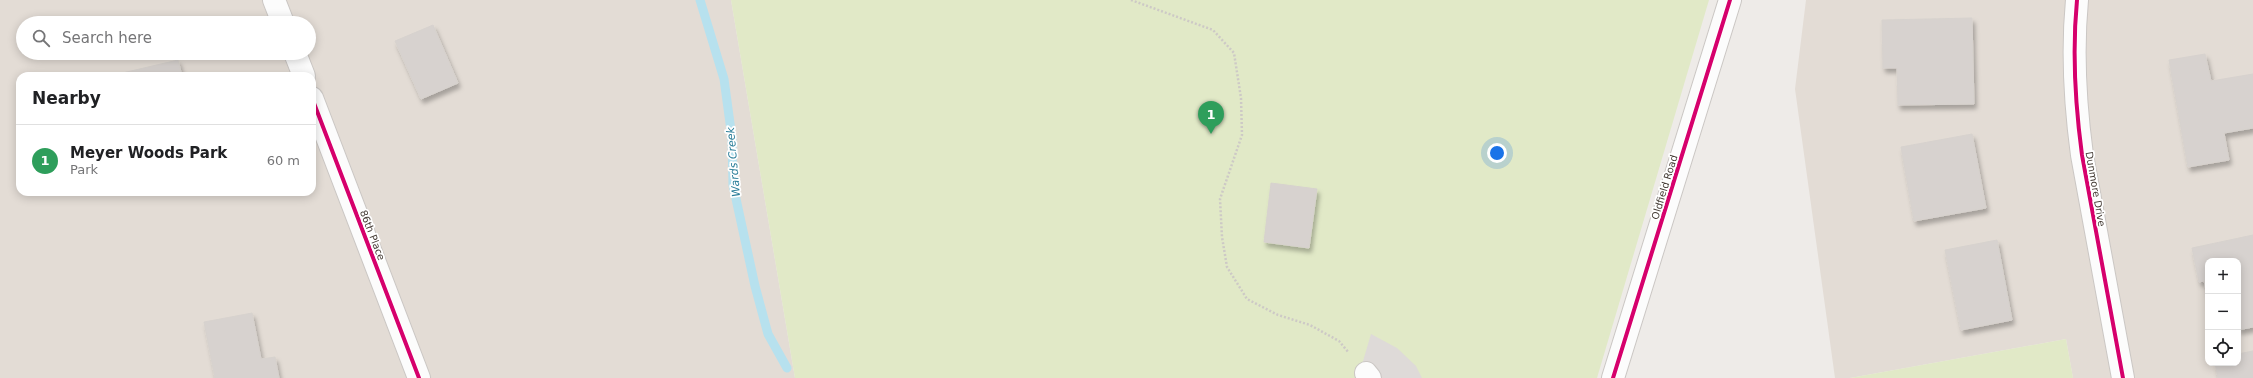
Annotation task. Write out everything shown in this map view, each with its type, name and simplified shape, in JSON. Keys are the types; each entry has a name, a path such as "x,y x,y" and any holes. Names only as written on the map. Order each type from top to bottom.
{"street":[{"path":"274,0 280,16"},
{"name":"Oldfield Road","path":"1613,378 1730,0"},
{"name":"Dunmore Drive","path":"2077,0 2074,74 2077,120 2082,155 2124,378"},
{"path":"298,60 302,72"},
{"name":"86th Place","path":"316,108 419,378"}],"path":[{"path":"1131,0 1177,19 1212,30 1234,54 1241,98 1242,135 1220,199 1222,237 1227,267 1235,280 1247,299 1278,315 1310,324 1339,341 1368,376"}],"shaded area":[{"path":"0,0 731,0 795,378 0,378"},
{"path":"1806,0 2253,0 2253,378 2073,378 2066,339 1850,378 1835,378 1795,89"},
{"path":"1371,334 1397,348 1416,366 1422,378 1358,378"}],"green space":[{"path":"731,0 1709,0 1597,378 795,378"},
{"path":"2066,339 2073,378 1850,378"}],"building":[{"path":"1972,18 1974,104 1898,105 1897,68 1883,68 1882,20"},
{"path":"433,25 458,83 421,99 395,41"},
{"path":"2205,54 2211,81 2253,74 2253,128 2224,133 2229,160 2188,167 2169,60"},
{"path":"178,60 181,72 127,72"},
{"path":"1972,134 1986,208 1914,221 1901,147"},
{"path":"1271,183 1317,189 1309,248 1264,242"},
{"path":"2253,235 2253,327 2241,329 2241,258 2205,258 2205,286 2204,281 2199,282 2192,248"},
{"path":"1997,240 2012,320 1961,330 1945,250"},
{"path":"252,313 261,359 275,357 279,378 215,378 204,322"},
{"path":"2253,351 2253,378 2218,378 2216,366 2241,366 2241,353"}],"waterway":[{"name":"Wards Creek","path":"700,0 724,79 732,138 733,185 755,286 768,334 787,368"}],"cycle path":[{"path":"1613,378 1730,0"},
{"path":"2077,0 2075,19 2076,97 2082,155 2123,378"},
{"path":"316,108 419,378"}],"place":[{"name":"Meyer Woods Park","path":"1211,134"}]}
